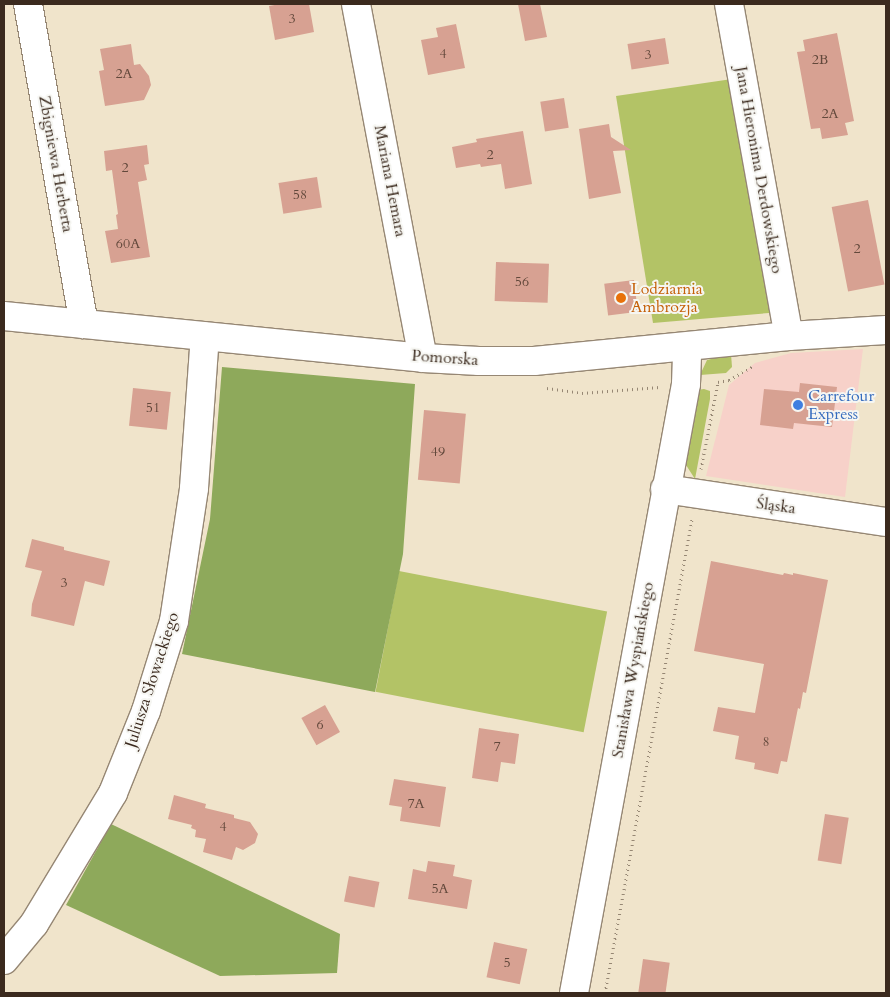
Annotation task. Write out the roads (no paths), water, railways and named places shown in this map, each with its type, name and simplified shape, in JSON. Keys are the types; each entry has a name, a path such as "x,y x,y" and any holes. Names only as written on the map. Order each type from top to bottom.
{"street":[{"name":"Zbigniewa Herberta","path":"28,4 84,324"},
{"name":"Mariana Hemara","path":"356,4 423,358"},
{"name":"Jana Hieronima Derdowskiego","path":"729,4 790,336"},
{"name":"Pomorska","path":"4,316 423,358 479,361 534,361 790,336 886,330"},
{"name":"Juliusza Słowackiego","path":"4,960 34,924 113,794 149,702 174,621 194,488 205,336"},
{"name":"Stanisława Wyspiańskiego","path":"574,993 665,489 686,384 687,347"},
{"name":"Śląska","path":"665,489 886,522"}],"place":[{"name":"Lodziarnia Ambrozja","path":"621,298"},
{"name":"Carrefour Express","path":"798,405"}]}
